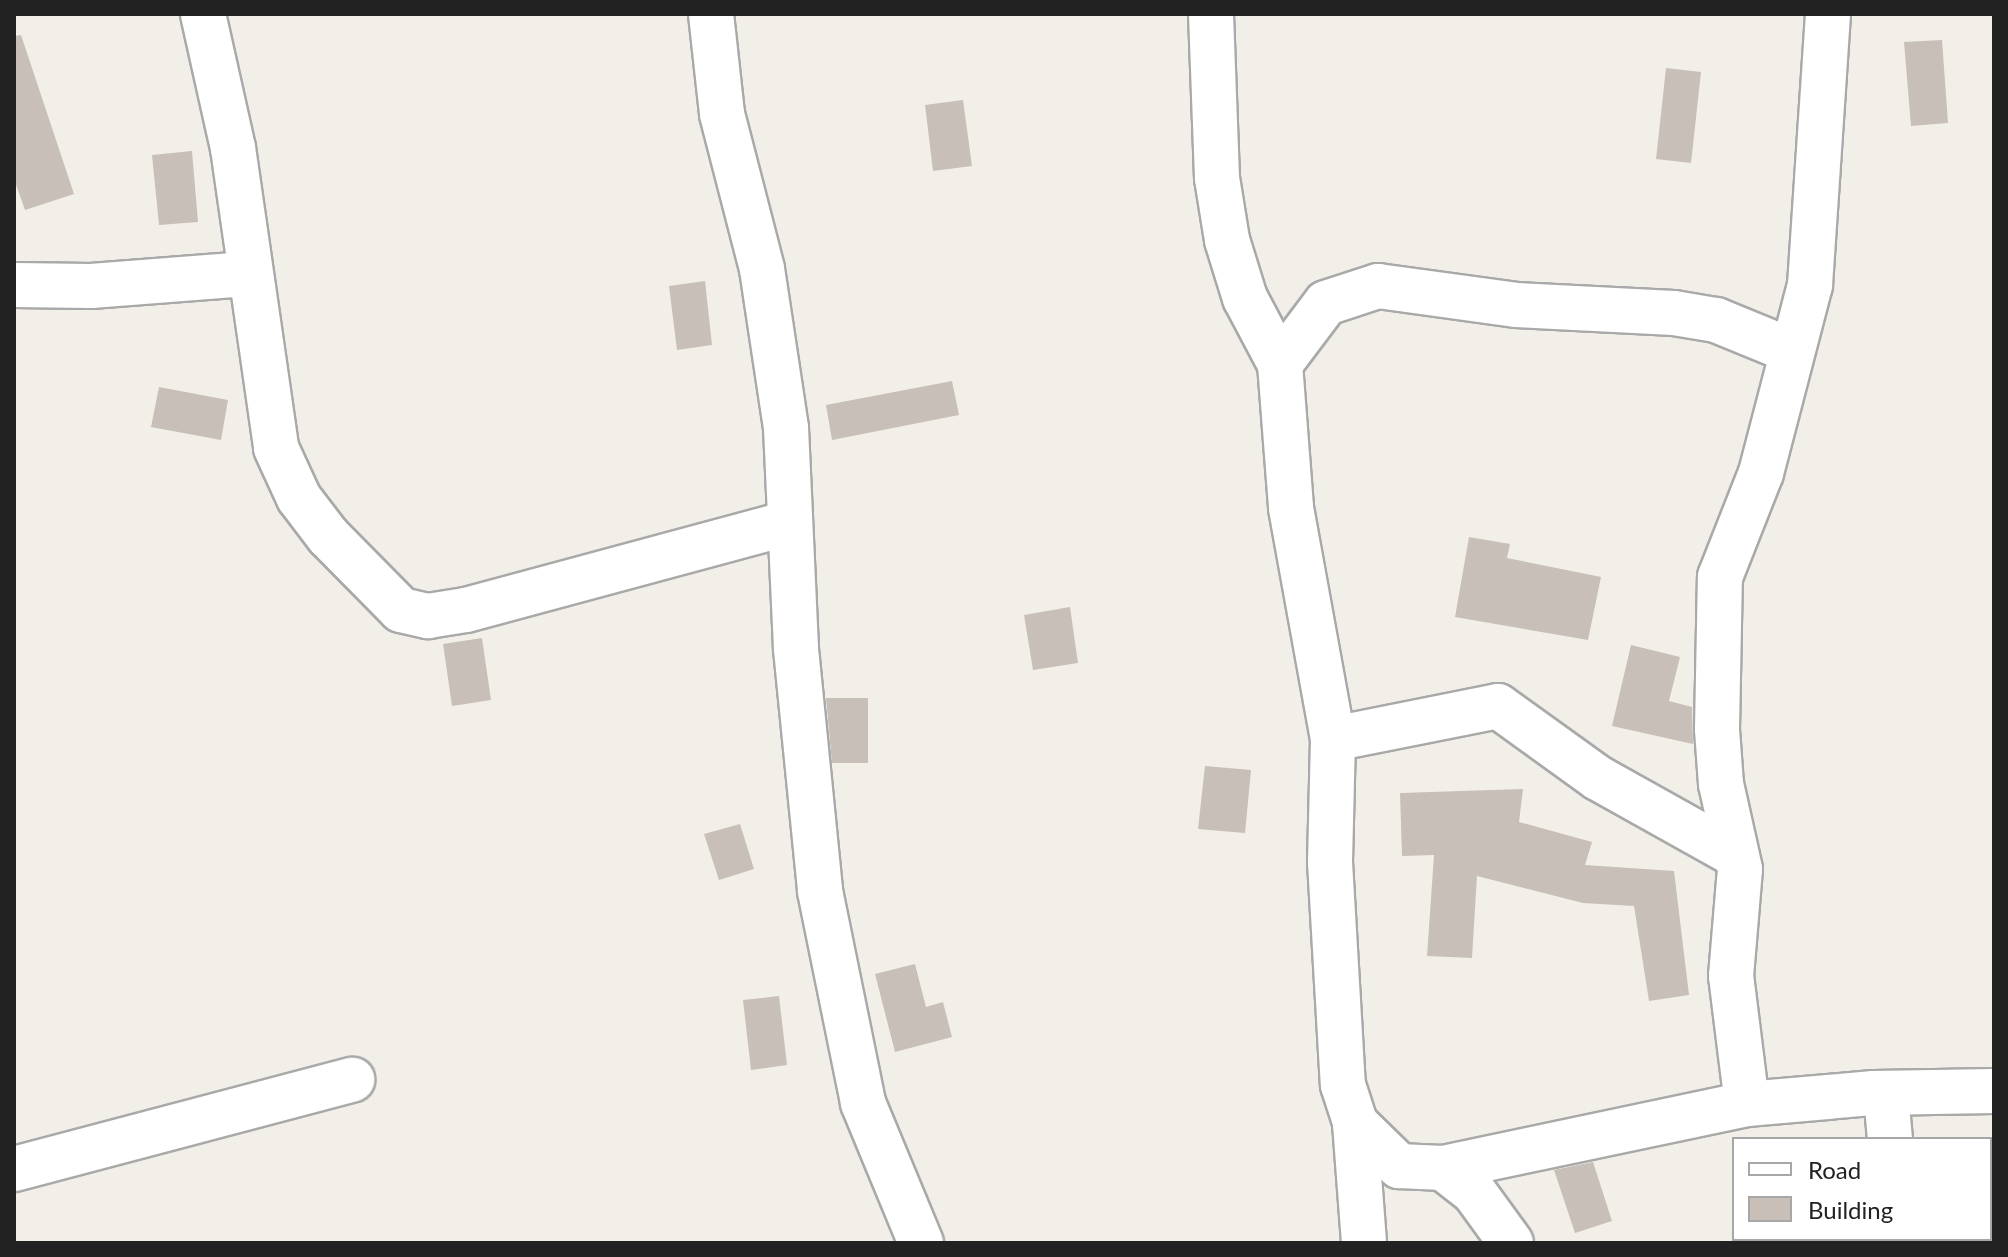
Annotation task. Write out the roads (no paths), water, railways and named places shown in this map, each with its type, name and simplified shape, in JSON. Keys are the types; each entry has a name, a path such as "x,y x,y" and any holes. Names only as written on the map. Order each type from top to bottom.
{"street":[{"path":"203,14 233,148 247,274 276,448 287,476 348,561 401,610 428,616 466,610 788,523"},
{"path":"711,14 722,114 762,269 786,428 788,523 820,891 837,990 863,1103 921,1243"},
{"path":"1211,14 1216,164 1227,240 1245,298 1280,364 1291,508 1333,739 1330,862 1343,1085 1355,1123 1364,1243"},
{"path":"1747,1104 1731,976 1738,914 1736,855 1717,729 1720,577 1761,473 1810,285 1828,14"},
{"path":"14,285 91,286 247,274"},
{"path":"1280,364 1326,303 1378,286 1572,310 1674,313 1716,320 1792,351"},
{"path":"1333,739 1498,706 1598,778 1736,855"},
{"path":"14,1169 352,1080"},
{"path":"1355,1123 1399,1166 1443,1168 1747,1104 1874,1093 1994,1091"},
{"path":"1874,1093 1886,1096 1890,1137"},
{"path":"1443,1168 1474,1192 1511,1243"}]}
